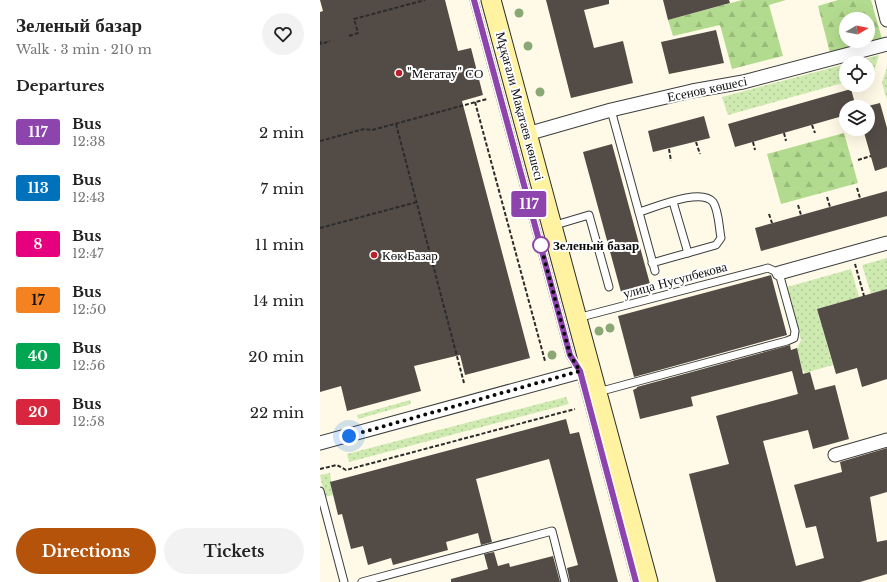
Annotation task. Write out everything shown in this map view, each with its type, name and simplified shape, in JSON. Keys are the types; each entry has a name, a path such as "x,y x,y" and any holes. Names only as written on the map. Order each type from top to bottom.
{"main road":[{"name":"Мұқағали Мақатаев көшесі","path":"491,0 577,318 585,370 597,393 648,582"}],"street":[{"path":"882,0 887,20"},
{"name":"Есенов көшесі","path":"527,134 611,110 692,91 743,82 887,44"},
{"path":"779,273 887,243"},
{"path":"320,444 585,370"},
{"path":"835,455 887,440"}],"lane":[{"path":"474,0 570,355 585,370 636,582"},
{"path":"611,110 655,271"},
{"path":"639,212 693,196 705,197 713,202 717,216 720,238 716,245 652,262"},
{"path":"673,202 688,253"},
{"path":"552,226 589,216 609,287"},
{"name":"улица Нусупбекова","path":"577,318 768,268 779,273"},
{"path":"597,393 794,338 795,330 779,273"},
{"path":"320,491 344,582"},
{"path":"362,582 552,532 565,582"}],"path":[{"path":"349,36 358,33 354,20 425,0"},
{"path":"320,41 321,44 330,41"},
{"path":"320,140 364,129 372,130 487,99"},
{"path":"475,102 545,361"},
{"path":"396,124 464,383"},
{"path":"812,125 815,133"},
{"path":"784,133 786,141"},
{"path":"696,142 700,154"},
{"path":"753,142 755,150"},
{"path":"669,148 671,161"},
{"path":"858,160 871,156"},
{"path":"857,188 860,198"},
{"path":"827,197 830,207"},
{"path":"320,228 417,202"},
{"path":"798,205 801,215"},
{"path":"769,214 772,223"},
{"path":"852,252 864,296"},
{"path":"320,469 337,465 346,470 575,409"}],"green space":[{"path":"742,0 786,0 769,5 783,56 732,69 720,25 673,36 668,20"},
{"path":"838,0 871,0 874,12 839,12 839,48 849,48 830,53 818,6"},
{"path":"875,14 882,39 875,41"},
{"path":"879,55 875,68 875,56"},
{"path":"839,66 839,84 728,115 722,97"},
{"path":"887,67 887,100 882,83"},
{"path":"839,134 839,136 845,136 858,183 781,204 767,154"},
{"path":"887,258 887,289 871,294 862,265"},
{"path":"851,269 859,297 817,309 833,365 805,373 802,369 797,348 801,340 787,287"},
{"path":"566,397 569,404 349,462 347,454"},
{"path":"410,400 411,404 358,419 357,415"},
{"path":"330,473 333,495 325,497 320,475"}],"building":[{"name":"Көк Базар","path":"320,0 445,0 458,51 471,48 483,95 462,101 530,358 465,375 460,355 414,366 421,391 347,411 341,386 320,392 320,12 323,11"},
{"path":"546,0 609,0 609,4 584,10 594,48 623,41 633,83 571,98"},
{"path":"663,0 729,0 730,3 668,20"},
{"path":"716,30 724,63 669,74 661,42"},
{"path":"840,92 852,92 854,100 839,100 839,117 735,147 728,124"},
{"path":"880,103 887,128 887,167 875,171 865,136 875,136 875,104"},
{"path":"704,116 710,138 653,152 648,131"},
{"path":"612,144 650,284 621,292 583,152"},
{"path":"887,191 887,216 761,251 755,228"},
{"path":"771,275 787,335 634,377 618,316"},
{"path":"887,289 887,379 862,387 857,368 836,374 817,309"},
{"path":"790,345 791,350 797,348 803,374 810,372 815,390 835,385 849,439 813,449 808,430 763,441 796,566 824,558 816,526 806,528 794,485 842,472 840,462 887,448 887,492 870,497 877,542 887,540 887,574 860,582 716,582 689,474 729,464 716,416 798,394 792,371 691,397 693,406 640,419 633,390 637,387"},
{"path":"566,419 570,434 579,432 618,582 570,582 567,568 578,565 549,459 476,479 492,542 481,545 478,533 446,542 448,550 393,565 391,558 368,565 363,546 351,549 342,514 338,515 330,482"},
{"path":"494,552 498,566 509,563 510,567 553,556 560,582 451,582 451,579 488,569 484,554"}],"bus line":[{"name":"117","path":"474,0 570,355 580,371 636,582"}],"place":[{"name":"\"Мегатау\" СО","path":"399,73"},
{"name":"Зеленый базар","path":"541,245"},
{"name":"Көк Базар","path":"374,255"}],"route":[{"path":"349,436 580,371 570,355 540,243 541,245"}]}
